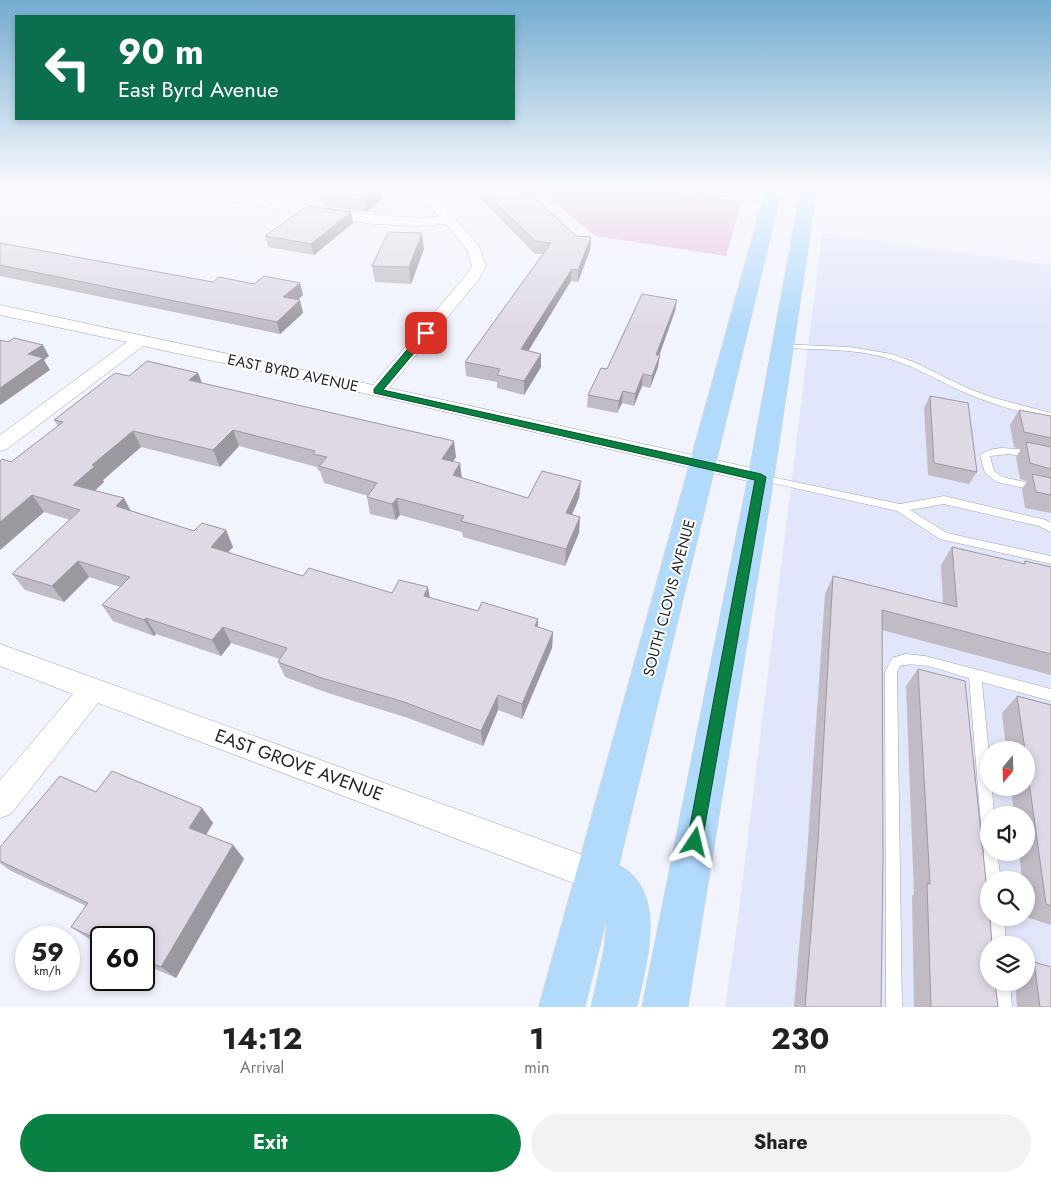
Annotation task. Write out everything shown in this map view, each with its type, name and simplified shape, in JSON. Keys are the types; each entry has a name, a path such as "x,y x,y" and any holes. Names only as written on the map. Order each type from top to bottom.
{"main road":[{"name":"SOUTH CLOVIS AVENUE","path":"562,1007 762,236"},
{"path":"665,1007 761,477 801,236"},
{"path":"597,876 616,887 625,900 628,940 614,1007"}],"street":[{"path":"377,391 474,276 479,266 474,249 463,236"},
{"name":"EAST BYRD AVENUE","path":"0,310 377,391 761,477"},
{"path":"0,445 140,340"},
{"name":"EAST GROVE AVENUE","path":"0,655 597,876"},
{"path":"0,803 93,689"}],"lane":[{"path":"782,346 859,351 889,356 920,367 954,385 1024,411 1051,416"},
{"path":"1051,459 1013,452 993,451 985,455 990,473 1000,480 1051,491"},
{"path":"761,477 900,508 944,536 1051,560"},
{"path":"900,508 944,500 1042,523 1051,528"},
{"path":"894,1007 892,672 896,662 906,659 925,661 1051,695"},
{"path":"975,674 986,806"},
{"path":"1003,991 1004,1007"}],"shaded area":[{"path":"595,236 732,236 726,256"},
{"path":"822,236 843,236 1051,265 1051,1007 725,1007 738,918"}],"building":[{"path":"265,236 321,236 311,244"},
{"path":"386,236 421,236 409,267 372,266"},
{"path":"530,236 591,237 578,270 572,269 521,349 541,354 524,381 497,375 500,369 465,362 551,243 535,241"},
{"path":"0,243 213,282 219,277 254,284 264,276 300,283 283,297 300,300 277,322 0,265"},
{"path":"642,294 677,300 656,355 660,355 652,376 643,374 635,394 623,391 619,401 588,395 601,368 607,369"},
{"path":"14,338 43,345 28,354 43,358 0,388 0,340 8,342"},
{"path":"147,361 198,373 189,380 454,441 442,459 460,463 453,475 528,498 542,471 581,481 566,513 580,517 566,549 461,521 464,516 397,498 392,504 367,497 377,483 319,466 327,457 313,454 315,451 233,430 213,450 133,431 92,465 95,466 73,485 124,498 116,506 194,531 202,523 226,530 211,547 303,576 309,568 392,593 399,580 428,587 424,596 478,611 482,602 538,619 535,626 553,632 522,704 498,695 481,731 404,702 322,678 278,662 287,648 223,627 212,640 146,618 144,620 102,605 130,577 78,561 52,586 12,574 80,510 32,495 0,522 0,461 2,459 11,462 63,422 54,420 115,373 129,376"},
{"path":"930,396 968,403 977,472 934,463"},
{"path":"1019,410 1051,416 1051,438 1024,432"},
{"path":"1026,442 1051,447 1051,469 1030,463"},
{"path":"1032,474 1051,478 1051,495 1036,492"},
{"path":"952,547 1025,564 1025,561 1051,567 1051,654 882,610 883,858 881,1007 805,1007 818,841 833,576 957,607"},
{"path":"918,669 965,681 980,824 980,861 984,861 985,871 980,871 980,926 991,926 991,936 980,936 980,991 996,991 998,1007 931,1007 927,883 930,884"},
{"path":"1017,696 1051,705 1051,906 1046,904 1035,825 1035,806 1032,806 1031,796 1035,796 1035,741 1024,741"},
{"path":"112,771 202,808 189,828 233,845 161,967 155,965 155,926 90,926 90,936 80,931 80,926 72,926 88,903 0,861 0,847 60,776 96,792"},
{"path":"1035,962 1051,967 1051,1007 1040,1007"}],"route":[{"path":"426,333 377,391 761,477 695,842"}]}
